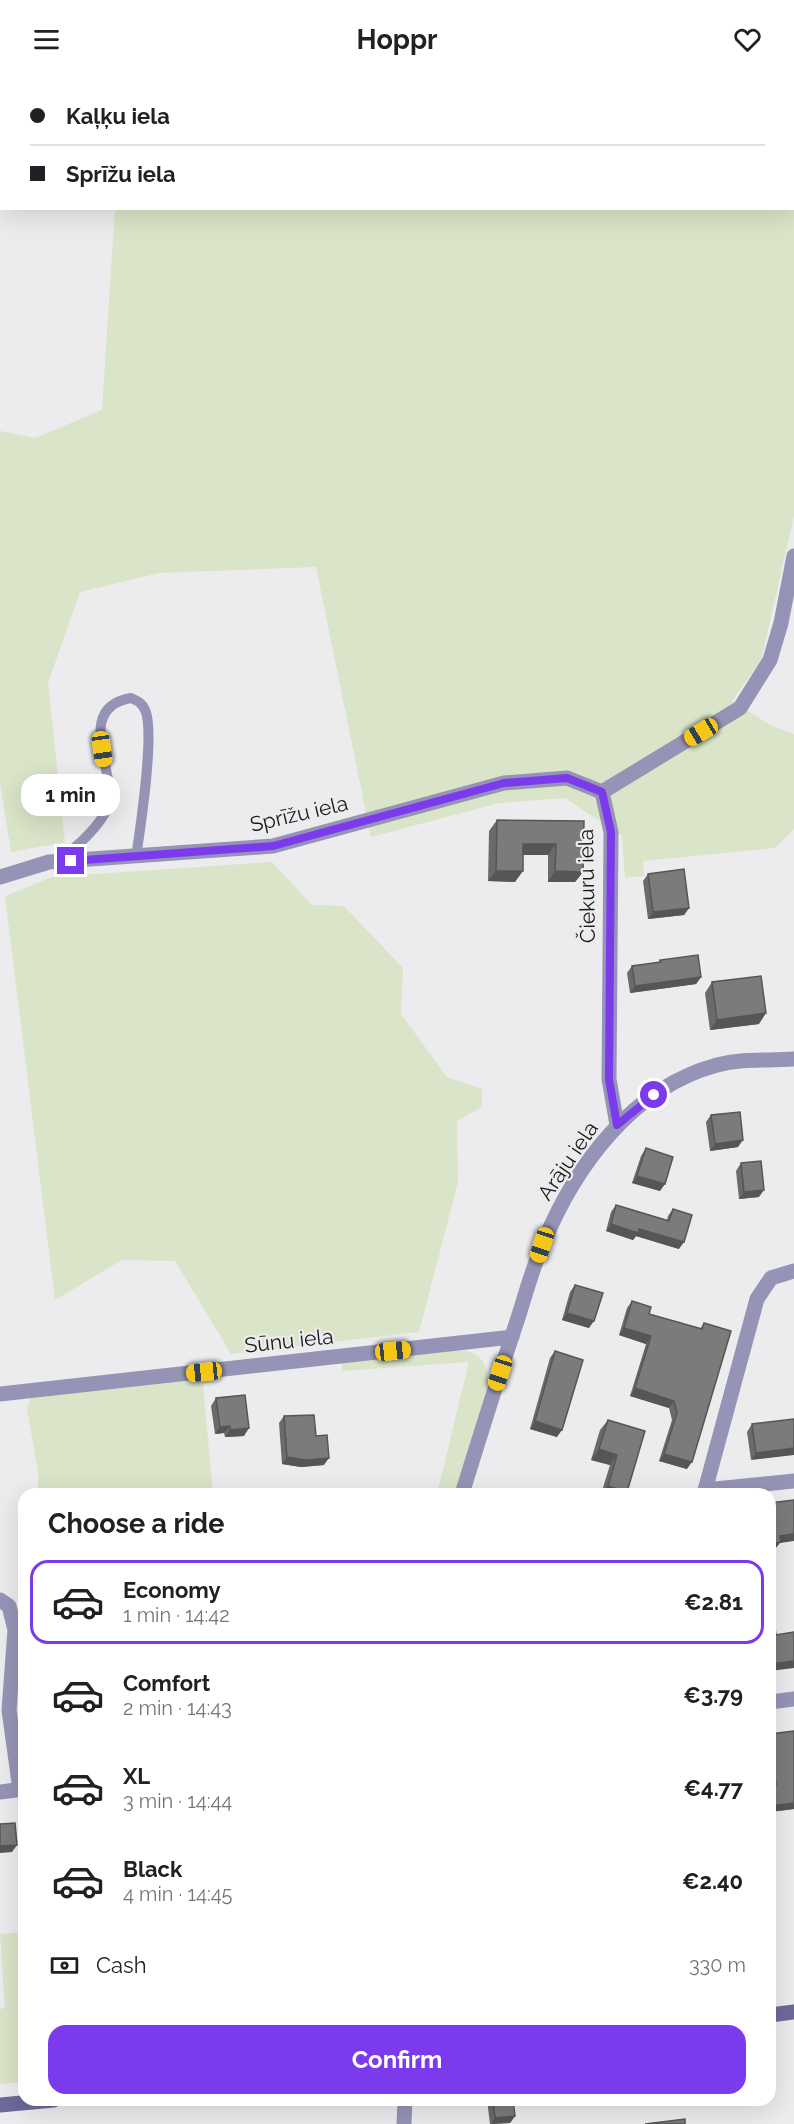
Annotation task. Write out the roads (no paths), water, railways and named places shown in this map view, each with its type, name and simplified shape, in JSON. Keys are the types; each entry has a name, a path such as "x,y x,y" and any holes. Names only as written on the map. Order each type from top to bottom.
{"street":[{"path":"602,792 741,708 770,660 782,623 794,556"},
{"name":"Sprīžu iela","path":"0,877 49,862 273,846 504,783 567,778 602,792"},
{"name":"Čiekuru iela","path":"602,792 611,832 609,1079 617,1125"},
{"name":"Arāju iela","path":"464,1488 542,1245 561,1205 581,1172 617,1125 641,1104 668,1087 716,1065 740,1060 794,1059"},
{"path":"705,1488 757,1299 771,1278 794,1271"},
{"name":"Sūnu iela","path":"0,1394 512,1337"},
{"path":"737,1488 794,1481"},
{"path":"0,1600 9,1606 15,1630 9,1710 18,1765"},
{"path":"776,1701 794,1699"},
{"path":"0,1792 18,1790"},
{"path":"776,2014 794,2012"},
{"path":"0,2105 18,2103"},
{"path":"404,2124 405,2106"}],"lane":[{"path":"49,862 77,847 107,811 111,798 100,733 104,715 111,705 131,698 140,703 146,711 148,725 146,781 136,857"}]}
